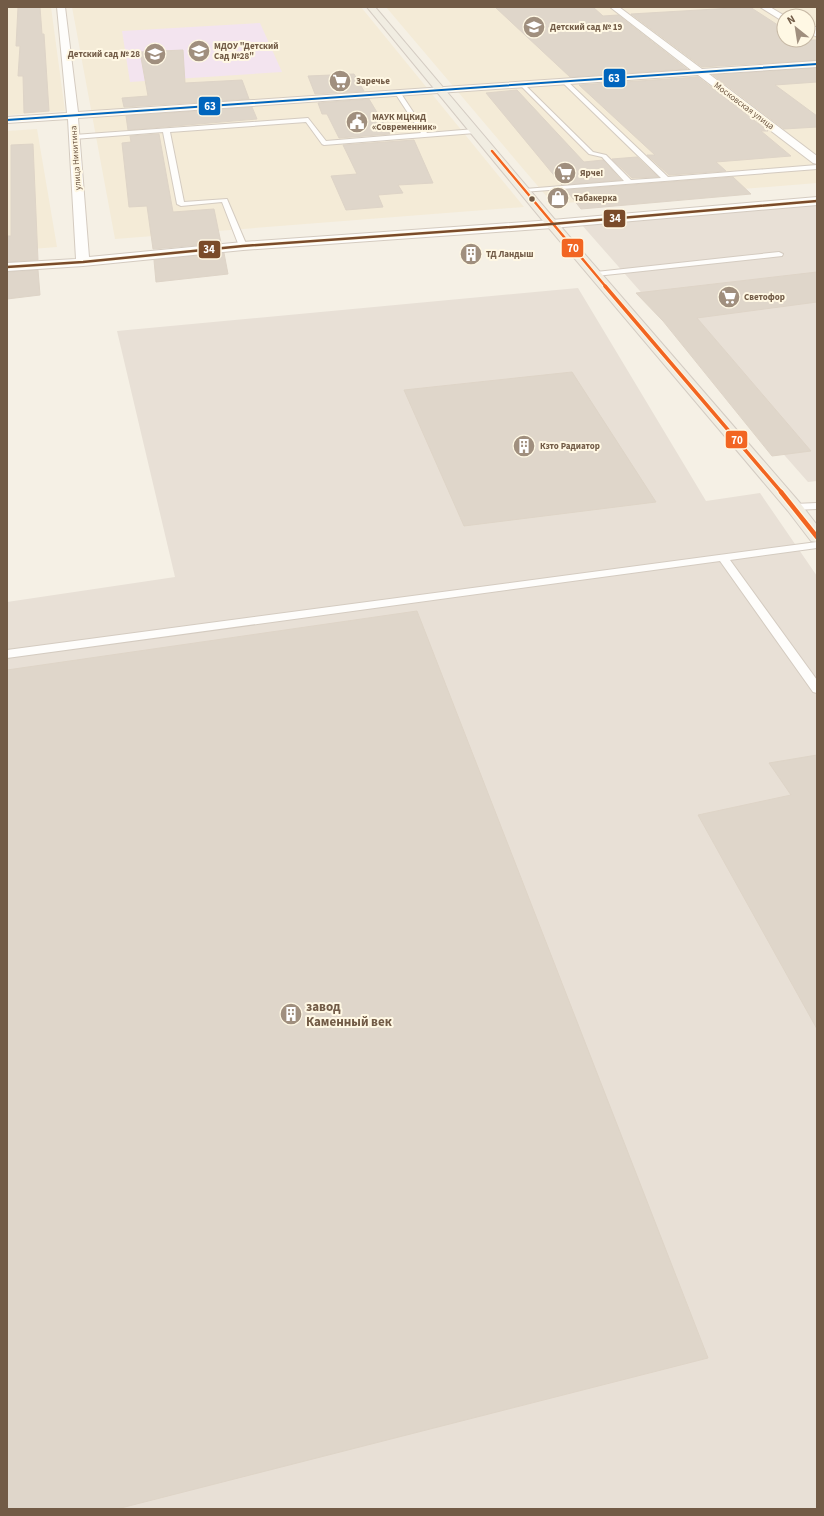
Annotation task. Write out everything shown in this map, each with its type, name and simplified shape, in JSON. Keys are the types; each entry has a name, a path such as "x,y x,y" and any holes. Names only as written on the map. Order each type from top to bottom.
{"main road":[{"path":"371,7 552,224 794,507 817,537"}],"street":[{"name":"улица Никитина","path":"61,7 74,137 83,262"},
{"name":"Московская улица","path":"614,7 817,161"},
{"path":"764,7 776,14"},
{"path":"7,120 817,64"},
{"path":"7,267 83,262 243,246 552,224 817,201"}],"lane":[{"path":"564,81 666,179"},
{"path":"522,84 591,153 604,156 629,182"},
{"path":"398,92 425,135"},
{"path":"74,137 308,120 324,143 475,131"},
{"path":"166,130 181,204 225,200 243,246"},
{"path":"525,191 817,167"},
{"path":"596,274 779,254"},
{"path":"794,507 817,506"},
{"path":"7,654 817,546"},
{"path":"723,558 817,689"}],"shaded area":[{"path":"7,7 51,7 65,111 7,115"},
{"path":"72,7 361,7 524,207 115,239"},
{"path":"386,7 817,7 817,183 553,204"},
{"name":"МДОУ \"Детский Сад №28\"","path":"260,23 282,72 130,82 122,31"},
{"path":"37,129 57,247 7,251 7,131"},
{"path":"817,204 817,481 808,482 581,224"},
{"path":"578,288 706,501 760,493 817,576 817,1509 7,1509 7,602 175,577 117,331"}],"building":[{"path":"18,7 40,7 42,34 44,34 49,111 24,113 23,76 18,76 20,46 16,46"},
{"path":"495,7 593,7 603,16 618,15 687,69 570,77"},
{"path":"750,7 776,24 776,48 816,48 817,40 817,60 702,67 631,14"},
{"path":"183,50 185,83 242,80 249,99 124,107 122,98 148,96 140,52"},
{"path":"817,68 817,82 775,85 817,116 817,127 784,129 713,75"},
{"name":"Заречье","path":"354,74 364,91 315,94 308,76"},
{"path":"698,77 768,131 761,131 791,156 716,162 726,171 669,175 647,155 655,155 579,85"},
{"path":"517,90 584,162 603,160 621,180 562,185 486,93"},
{"name":"МАУК МЦКиД «Современник»","path":"369,99 390,134 339,138 327,114 322,114 318,103"},
{"path":"252,107 257,119 128,130 126,116"},
{"path":"159,134 173,212 214,209 221,243 153,249 147,206 129,207 122,143 131,142 130,136"},
{"path":"414,140 433,183 398,185 403,193 378,195 383,207 346,210 331,176 357,174 343,145"},
{"path":"33,144 38,260 7,262 7,236 11,236 11,145"},
{"path":"637,157 658,177 632,178 612,159"},
{"path":"733,177 751,194 581,209 566,190"},
{"path":"224,253 228,274 156,282 154,260"},
{"path":"38,270 40,295 7,299 7,272"},
{"path":"817,272 817,302 697,318 811,451 772,456 663,321 636,293"},
{"name":"Кзто Радиатор","path":"572,372 656,502 464,526 404,390"},
{"name":"завод Каменный век","path":"417,611 708,1358 117,1509 7,1509 7,670"},
{"path":"817,755 817,1029 698,815 791,795 769,763"}],"transit line":[{"name":"63","path":"7,120 817,64"},
{"name":"70","path":"492,151 552,224 794,507 817,537"},
{"name":"34","path":"7,267 83,262 243,246 552,224 817,201"}],"place":[{"name":"Детский сад № 19","path":"534,27"},
{"name":"МДОУ \"Детский Сад №28\"","path":"199,51"},
{"name":"Детский сад № 28","path":"155,54"},
{"name":"Заречье","path":"340,81"},
{"name":"МАУК МЦКиД «Современник»","path":"357,122"},
{"name":"Ярче!","path":"565,173"},
{"name":"Табакерка","path":"558,198"},
{"name":"ТД Ландыш","path":"471,254"},
{"name":"Светофор","path":"729,297"},
{"name":"Кзто Радиатор","path":"524,446"},
{"name":"завод Каменный век","path":"291,1014"}]}
